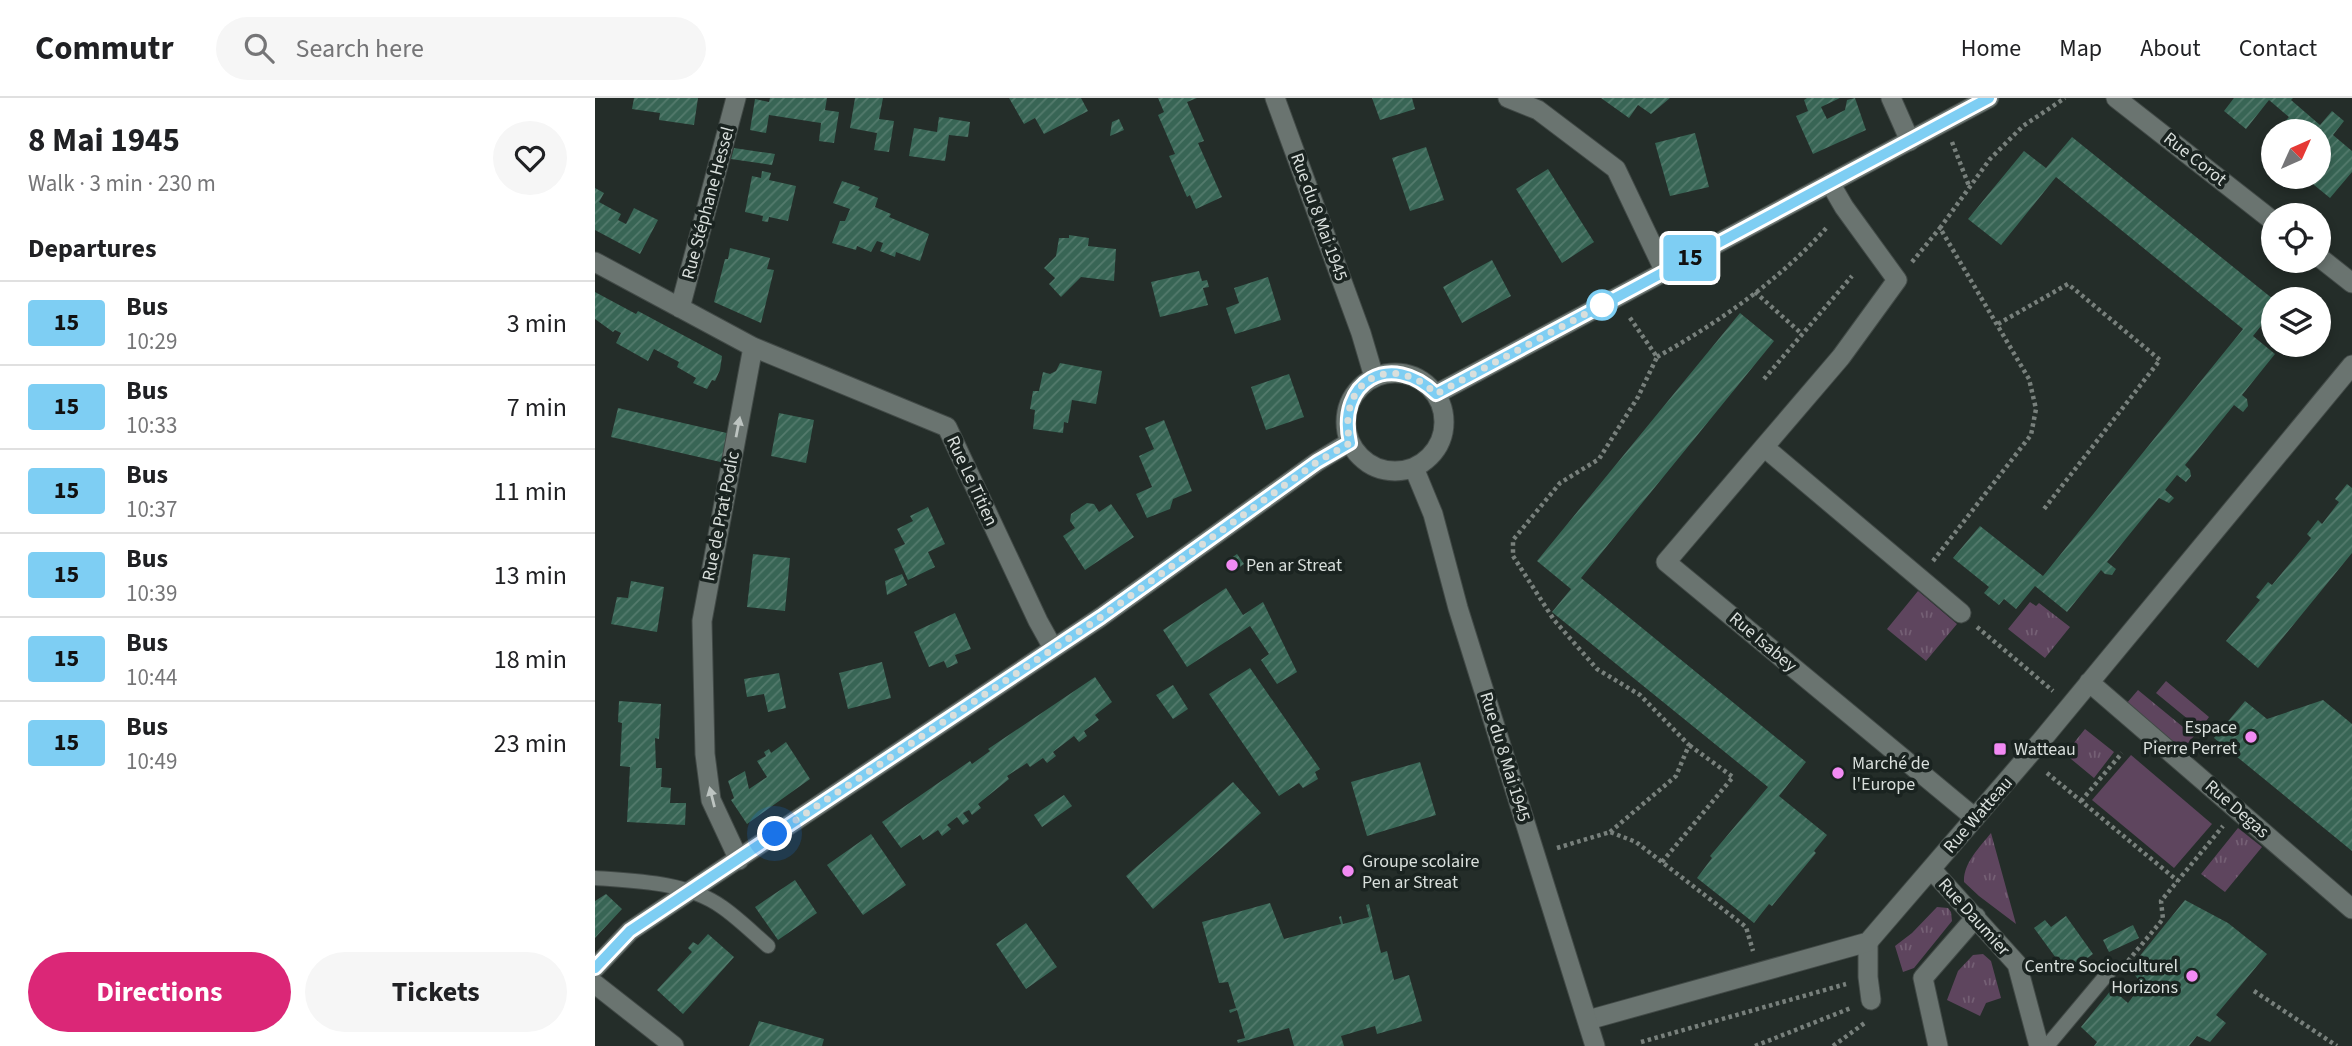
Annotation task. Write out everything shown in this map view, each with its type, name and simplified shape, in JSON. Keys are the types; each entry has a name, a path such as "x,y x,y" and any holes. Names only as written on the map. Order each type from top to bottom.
{"street":[{"name":"Rue Stéphane Hessel","path":"681,308 736,98"},
{"name":"Rue du 8 Mai 1945","path":"1275,98 1361,333 1374,377"},
{"path":"1508,98 1538,110 1616,169 1665,272"},
{"path":"1891,98 1910,141"},
{"path":"1436,394 1989,98"},
{"name":"Rue Corot","path":"2116,98 2261,212"},
{"path":"1830,183 1844,207 1897,280"},
{"path":"595,262 753,347"},
{"path":"2331,266 2352,283"},
{"name":"Rue Isabey","path":"1897,280 1842,357 1666,562 1975,818"},
{"name":"Rue Le Titien","path":"753,347 947,427 1053,648"},
{"name":"Rue de Prat Podic","path":"739,860 711,800 705,754 702,621 753,347"},
{"name":"Rue Watteau","path":"1868,942 2070,705 2352,365"},
{"path":"1391,373 1408,374 1424,382 1436,394 1444,415 1442,436 1431,456 1414,468 1395,471 1377,468 1361,458 1350,443 1346,424 1349,405 1358,389 1374,377 1391,373"},
{"path":"595,968 630,931 1101,617 1317,462 1350,443"},
{"path":"1764,447 1961,613"},
{"name":"Rue du 8 Mai 1945","path":"1414,468 1433,514 1458,608 1595,1046"},
{"name":"Rue Degas","path":"2089,681 2352,909"},
{"name":"Rue Daumier","path":"1931,869 2017,964 2039,1046"},
{"path":"1938,1046 1923,978 1976,917"},
{"path":"1588,1020 1868,942 1871,1000"},
{"path":"595,984 674,1046"}],"lane":[{"path":"595,878 654,883 689,892 720,905 768,946"},
{"path":"2047,1046 2109,972"}],"path":[{"path":"1897,280 1940,228 1990,159 2023,125 2065,98"},
{"path":"1944,122 1970,187"},
{"path":"1662,862 1733,777 1689,745 1640,695 1597,669 1553,620 1513,556 1513,540 1560,483 1599,459 1637,397 1657,357 1700,332 1755,292 1809,246 1844,207"},
{"path":"1919,578 2031,435 2036,409 2029,379 1940,228"},
{"path":"1764,379 1852,276"},
{"path":"1998,324 2068,284 2160,359 2044,509"},
{"path":"1755,292 1802,334"},
{"path":"1616,298 1657,357"},
{"path":"1961,613 2070,705"},
{"path":"1536,854 1611,832 1676,776 1689,745"},
{"path":"2081,801 2122,753"},
{"path":"2047,773 2178,881"},
{"path":"2109,972 2119,972 2162,919 2161,901 2237,809"},
{"path":"1611,832 1636,842 1746,928 1759,972"},
{"path":"1641,1042 1868,977"},
{"path":"2254,991 2337,1046"},
{"path":"1755,1046 1871,1000 1874,1016 1833,1046"}],"green space":[{"path":"1918,591 1957,624 1926,661 1887,629"},
{"path":"2030,602 2036,606 2039,603 2070,627 2045,658 2008,629"},
{"path":"2166,681 2209,717 2200,729 2156,693"},
{"path":"2138,690 2194,736 2182,750 2126,704"},
{"path":"2085,729 2114,752 2094,778 2065,754"},
{"path":"2131,755 2212,824 2174,868 2092,800"},
{"path":"2238,828 2262,847 2225,892 2201,874"},
{"path":"1991,833 2016,924 1964,882 1969,862"},
{"path":"1937,907 1948,908 1952,921 1914,968 1903,972 1895,946"},
{"path":"1983,954 1991,961 2001,998 1986,1003 1980,1016 1947,1000 1958,971 1973,955"}],"building":[{"path":"634,98 698,98 694,125 659,120 660,113 632,109"},
{"path":"770,98 827,98 825,110 839,112 834,143 819,141 821,123 769,115 766,133 750,130 755,99 769,102"},
{"path":"855,98 883,98 879,119 894,121 889,152 874,150 877,133 850,128"},
{"path":"1009,98 1081,98 1088,111 1044,134 1035,118 1024,124"},
{"path":"1158,98 1197,98 1187,102 1204,141 1198,143 1222,197 1196,209 1190,195 1187,197 1169,156 1175,154 1158,115 1164,112"},
{"path":"1372,98 1412,98 1415,109 1380,120"},
{"path":"1601,98 1670,98 1651,114 1638,105 1629,118"},
{"path":"1840,98 1821,107 1827,119 1845,110 1847,100 1855,98 1866,130 1813,154 1796,116 1808,111 1804,100"},
{"path":"2234,98 2293,98 2291,100 2313,119 2287,119 2289,117 2269,100 2246,129 2224,111"},
{"path":"2332,111 2344,121 2333,135 2352,151 2352,172 2330,198 2319,189 2331,189 2331,119 2325,119"},
{"path":"939,117 970,122 968,137 949,135 945,161 909,156 914,128 937,132"},
{"path":"1119,119 1124,130 1110,136 1112,122"},
{"path":"1695,133 1709,187 1670,196 1655,143"},
{"path":"2072,137 2261,289 2261,326 2253,336 2261,343 2261,357 2273,357 2242,395 2247,399 2248,406 2243,412 2234,405 2185,465 2191,476 2186,482 2177,475 2165,490 2174,498 2169,503 2159,498 2107,562 2116,569 2112,575 2101,570 2067,612 2035,586 2016,609 2004,599 1999,605 1984,593 1989,587 1953,558 1980,526 2043,576 2243,329 2056,177 2001,245 1968,219 2024,151 2046,168"},
{"path":"1426,147 1444,200 1410,211 1392,158"},
{"path":"734,148 775,154 772,165 731,159"},
{"path":"1548,169 1594,242 1562,263 1516,189"},
{"path":"762,171 771,173 769,180 796,186 788,221 769,217 768,222 762,221 763,216 745,212 752,176 761,178"},
{"path":"842,181 860,187 858,190 878,198 875,207 891,214 889,217 929,234 920,261 896,252 895,257 880,251 883,243 877,241 871,252 857,246 856,250 832,243 840,221 845,221 850,209 833,203"},
{"path":"595,188 604,193 599,202 621,214 618,220 626,224 634,208 658,220 640,254 595,230"},
{"path":"1069,235 1089,238 1088,246 1116,249 1114,281 1081,277 1061,297 1049,284 1055,278 1044,268 1056,256 1059,238 1069,238"},
{"path":"730,248 770,258 767,269 774,270 761,323 714,302"},
{"path":"1492,260 1511,296 1462,323 1443,287"},
{"path":"1199,271 1202,281 1207,280 1209,287 1203,288 1208,305 1160,317 1151,282"},
{"path":"1268,277 1281,320 1235,334 1226,308 1239,303 1234,288"},
{"path":"595,292 636,314 638,311 722,356 715,381 712,380 707,389 693,383 696,378 677,367 679,362 654,349 648,361 616,343 621,333 615,330 613,332 595,319"},
{"path":"1740,313 1774,341 1581,578 1806,762 1779,796 1827,835 1814,851 1816,853 1772,906 1769,904 1754,923 1697,878 1712,858 1710,856 1768,787 1552,612 1571,589 1537,561"},
{"path":"1060,363 1102,371 1096,404 1072,400 1068,423 1064,422 1063,433 1033,429 1035,410 1030,409 1033,391 1039,391 1043,372 1050,374 1056,371"},
{"path":"1289,374 1304,417 1266,430 1251,387"},
{"path":"618,408 731,434 725,463 611,437"},
{"path":"779,413 814,420 806,463 771,456"},
{"path":"1164,420 1192,491 1173,499 1170,509 1147,518 1136,494 1152,487 1139,456 1154,449 1145,428"},
{"path":"2347,484 2352,488 2352,553 2258,668 2226,641 2260,600 2256,597 2268,582 2272,585 2311,538 2307,534 2318,520 2322,524 2339,502 2335,499"},
{"path":"1087,503 1094,504 1099,512 1111,504 1134,537 1085,570 1063,536 1075,528 1070,521 1071,514"},
{"path":"928,507 945,544 928,552 935,567 908,580 894,549 905,544 897,529 913,521 910,516"},
{"path":"753,554 790,558 785,611 747,607"},
{"name":"Pen ar Streat","path":"1237,554 1244,564 1231,573 1224,563"},
{"path":"902,574 907,585 887,595 885,581"},
{"path":"631,581 664,587 657,632 611,624 617,597 628,598"},
{"path":"1226,588 1243,615 1263,602 1297,672 1277,684 1261,660 1269,654 1250,626 1187,667 1163,630"},
{"path":"955,613 971,649 955,655 958,663 947,668 944,661 929,667 914,632"},
{"path":"882,662 891,698 848,709 839,673"},
{"path":"1250,668 1320,769 1315,772 1318,779 1303,788 1299,783 1279,796 1209,694"},
{"path":"779,673 786,708 768,712 764,694 747,697 744,679"},
{"path":"1095,677 1112,702 1095,715 1099,720 1084,731 1087,736 1079,742 1074,736 1053,752 1056,756 1047,763 1043,758 1030,767 1027,763 1007,776 1009,779 978,804 981,808 972,815 969,810 963,813 969,821 963,825 957,817 947,825 951,829 942,836 938,830 923,840 920,835 901,848 882,822 970,761 972,764 990,751 988,749"},
{"path":"1173,685 1188,709 1173,719 1156,695"},
{"path":"2323,700 2352,724 2352,851 2214,738 2245,701 2267,719"},
{"path":"619,701 661,704 659,739 655,738 656,768 662,768 661,787 671,788 670,803 686,803 685,825 627,822 630,767 620,766 622,723 618,722"},
{"path":"786,742 810,779 747,824 731,800 734,798 728,781 745,771 749,789 767,777 757,761 766,756 764,752 769,749 771,753"},
{"path":"1420,762 1436,815 1367,836 1351,782"},
{"path":"1233,782 1261,813 1153,909 1126,876"},
{"path":"1064,795 1072,806 1042,827 1034,815"},
{"path":"871,834 906,885 863,915 827,865"},
{"path":"795,880 817,913 778,940 755,907"},
{"path":"606,894 622,909 595,938 595,901"},
{"name":"Centre Socioculturel Horizons","path":"2185,900 2228,923 2267,954 2216,1015 2226,1023 2210,1042 2197,1036 2189,1046 2094,1046 2097,1042 2081,1027 2112,989 2128,1003 2142,985 2130,968"},
{"path":"1270,903 1284,939 1341,924 1341,916 1343,924 1369,917 1366,905 1369,904 1381,953 1387,951 1394,980 1409,975 1422,1021 1377,1034 1375,1026 1341,1036 1344,1046 1294,1046 1289,1028 1238,1043 1237,1040 1245,1038 1237,1010 1230,1013 1229,1010 1236,1008 1228,982 1219,983 1202,922"},
{"path":"2066,916 2093,954 2067,973 2034,928 2045,920 2051,927"},
{"path":"1026,923 1057,967 1026,989 996,944"},
{"path":"2133,925 2139,938 2109,952 2103,940"},
{"path":"708,934 734,957 683,1014 657,990 692,952 688,948 693,942 698,945"},
{"path":"759,1021 824,1039 822,1046 749,1046"}],"bus line":[{"name":"15","path":"595,968 630,931 1101,617 1317,462 1350,443 1346,424 1349,405 1358,389 1374,377 1391,373 1408,374 1424,382 1436,394 1989,98"}],"place":[{"name":"Pen ar Streat","path":"1232,565"},
{"name":"Espace Pierre Perret","path":"2251,737"},
{"name":"Watteau","path":"2000,749"},
{"name":"Marché de l'Europe","path":"1838,773"},
{"name":"Groupe scolaire Pen ar Streat","path":"1348,871"},
{"name":"Centre Socioculturel Horizons","path":"2192,976"}],"route":[{"path":"775,834 1101,617 1317,462 1350,443 1346,424 1349,405 1358,389 1374,377 1391,373 1408,374 1424,382 1436,394 1602,305"}]}
